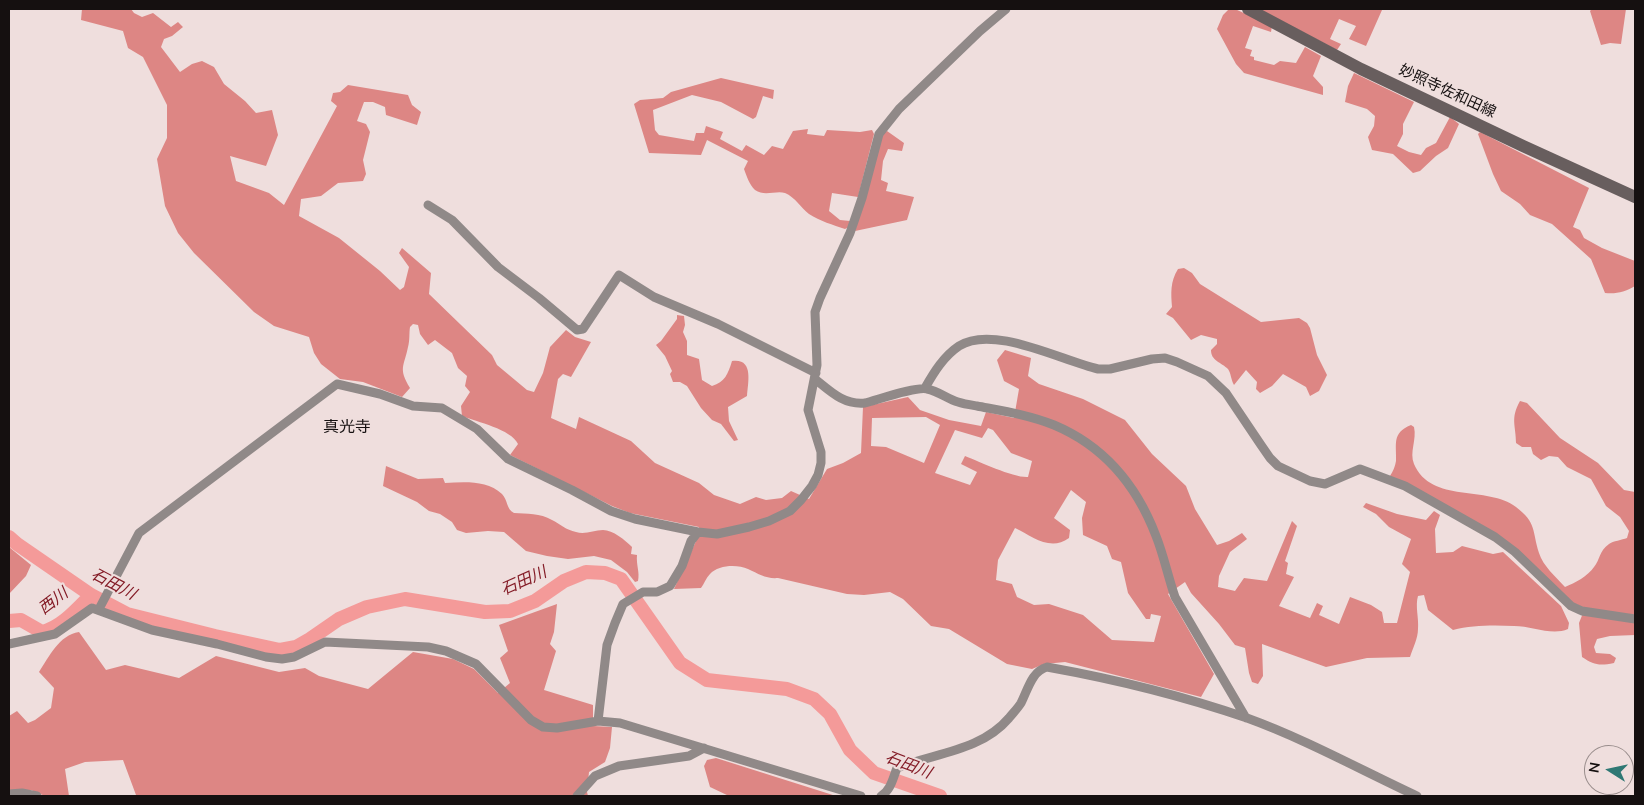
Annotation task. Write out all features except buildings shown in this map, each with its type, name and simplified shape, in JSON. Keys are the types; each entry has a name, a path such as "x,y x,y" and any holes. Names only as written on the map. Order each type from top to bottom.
{"main road":[{"name":"妙照寺佐和田線","path":"1248,9 1361,69 1635,197"}],"street":[{"path":"99,609 139,533 337,384 380,394 412,406 442,408 477,429 508,459 611,511 635,519 717,534 769,521 790,511 802,500 812,486 818,475 821,463 821,452 808,410 815,376 815,312 850,233 862,198 879,134 899,109 980,31 1006,9"},
{"path":"428,205 452,220 498,267 577,330 583,329 619,275 654,297 727,328 815,376 841,399 855,404 925,388 959,402 1004,411 1054,425 1077,437 1096,450 1122,474 1146,513 1157,537 1167,576 1175,597 1246,718"},
{"path":"925,388 950,353 973,340 986,339 1019,345 1098,369 1110,369 1152,359 1165,358 1208,376 1226,394 1270,458 1278,466 1310,480 1325,484 1360,469 1384,476 1406,486 1495,537 1515,552 1571,606 1582,611 1635,619"},
{"path":"598,721 607,645 623,604 642,592 657,592 670,586 682,566 691,541 698,532"},
{"path":"9,644 55,634 92,608 152,630 266,657 282,659 294,657 325,642 428,648 446,651 476,664 531,720 543,727 557,728 598,721 620,723 861,796"},
{"path":"881,796 890,788 897,768 961,749 991,734 1008,720 1020,705 1035,674 1041,668 1047,666 1174,696 1246,718 1274,729 1417,796"},
{"path":"577,796 595,776 619,766 688,756 704,748"},
{"path":"9,794 22,793 37,796"}],"shaded area":[{"path":"82,9 131,9 142,17 153,13 171,27 178,22 183,27 172,36 164,39 161,47 180,72 192,64 202,61 214,67 224,84 245,101 256,113 272,110 278,135 266,166 230,156 236,181 269,193 284,205 337,106 331,101 333,93 340,92 348,85 408,95 412,105 421,112 417,125 386,115 385,107 373,102 364,102 357,121 366,124 370,132 363,160 366,174 363,181 338,183 321,196 301,199 299,216 339,238 400,290 404,287 409,267 399,253 402,248 431,273 429,294 492,355 497,365 527,390 534,392 543,373 550,347 566,330 575,337 591,342 571,377 563,374 558,379 551,418 576,429 579,417 631,441 655,463 699,483 714,495 740,504 756,497 766,500 782,498 791,491 809,499 827,469 861,453 863,407 908,397 920,410 949,420 981,426 986,412 1014,418 1019,389 1004,381 997,360 1005,350 1031,358 1028,376 1039,384 1083,399 1125,420 1152,454 1186,486 1195,509 1217,545 1229,541 1242,533 1247,539 1230,552 1219,576 1218,587 1235,591 1244,578 1267,581 1292,521 1297,526 1285,561 1288,563 1286,574 1294,577 1279,606 1310,618 1317,603 1323,606 1319,615 1339,624 1350,597 1371,605 1382,612 1384,623 1397,623 1410,572 1402,564 1411,539 1389,527 1376,514 1363,507 1366,503 1397,514 1426,520 1434,511 1440,515 1435,529 1436,553 1453,552 1462,546 1493,554 1503,552 1561,606 1569,623 1568,629 1555,631 1521,626 1491,626 1453,630 1428,610 1424,595 1418,596 1418,632 1410,657 1367,658 1326,667 1262,644 1263,676 1258,684 1252,682 1245,648 1235,645 1191,593 1185,582 1168,594 1214,674 1201,697 1065,662 1044,664 1032,669 1007,664 949,629 931,626 903,599 890,592 864,595 847,594 766,577 744,567 733,566 713,571 701,588 674,589 697,539 699,527 630,513 612,506 510,455 518,444 508,434 462,416 461,406 470,392 465,386 467,376 458,368 452,353 435,340 428,345 420,334 418,325 413,324 410,327 409,344 403,372 410,388 402,397 363,382 340,379 321,364 314,353 309,337 274,326 254,312 194,253 178,233 165,206 157,159 167,138 167,105 143,57 128,48 123,31 81,20","holes":["926,417 940,425 924,463 886,447 871,446 872,418","988,428 993,430 1011,453 1032,461 1028,477 1006,472 965,456 961,464 977,472 970,485 935,473 955,430 982,438","1071,490 1086,502 1082,518 1083,535 1107,546 1112,559 1121,562 1128,593 1146,619 1150,619 1151,614 1161,616 1154,642 1112,640 1083,615 1049,604 1034,605 1017,597 1012,584 996,580 998,560 1015,528 1048,543 1062,542 1069,538 1070,530 1054,518"]},
{"path":"1229,9 1235,9 1272,26 1271,32 1253,26 1245,48 1252,50 1250,56 1254,57 1254,60 1274,65 1280,61 1296,63 1305,47 1321,56 1313,76 1323,87 1323,95 1244,73 1236,64 1217,29 1223,15"},
{"path":"1259,9 1382,10 1366,46 1349,39 1356,26 1339,19 1330,39 1341,44 1337,50"},
{"path":"1592,9 1626,9 1621,44 1610,43 1601,45 1590,11"},
{"path":"1354,73 1414,102 1403,124 1403,134 1397,146 1421,155 1426,148 1436,143 1450,117 1459,124 1448,148 1420,171 1413,173 1393,154 1372,150 1368,137 1374,126 1375,116 1367,109 1345,102 1348,86"},
{"path":"721,78 774,90 773,99 763,96 756,117 753,119 721,102 692,95 653,110 655,130 659,135 694,141 696,133 704,133 706,126 723,132 720,139 742,151 746,145 764,155 772,146 783,149 793,131 808,129 807,134 824,136 827,130 860,132 872,130 874,134 858,197 832,193 829,211 840,220 850,221 849,227 845,229 813,216 785,193 763,193 755,190 744,169 748,161 707,140 701,155 649,153 634,104 640,100 663,98 671,92"},
{"path":"887,131 904,143 902,151 888,149 883,161 881,180 888,183 886,191 914,197 907,220 855,231 883,133"},
{"path":"1480,132 1589,188 1573,227 1580,230 1584,238 1602,248 1635,261 1635,286 1621,292 1605,293 1591,259 1552,224 1530,215 1520,204 1501,191 1478,134"},
{"path":"1184,268 1192,273 1200,284 1261,322 1299,318 1307,323 1317,355 1327,375 1319,391 1310,396 1306,387 1283,374 1272,386 1260,393 1256,389 1257,382 1246,370 1234,385 1228,369 1211,354 1211,350 1217,344 1217,339 1201,335 1191,340 1173,318 1166,314 1172,307 1172,283 1178,269"},
{"path":"677,315 684,316 685,325 683,332 687,341 687,355 699,359 702,380 712,386 720,382 727,374 732,361 744,363 747,367 747,396 728,407 729,421 738,440 734,441 721,424 712,420 701,408 687,386 680,382 673,382 670,374 672,371 665,356 656,345 677,319"},
{"path":"1520,401 1527,403 1560,438 1598,463 1624,490 1635,492 1635,635 1610,636 1597,639 1594,647 1596,653 1610,654 1616,658 1614,663 1597,664 1582,657 1579,623 1585,608 1573,603 1521,554 1390,476 1396,461 1396,440 1400,432 1411,425 1414,427 1415,432 1414,464 1422,476 1433,484 1446,489 1504,500 1516,507 1531,523 1541,558 1550,571 1565,587 1577,581 1591,570 1609,544 1627,538 1629,531 1620,517 1606,506 1591,479 1567,467 1558,457 1549,456 1541,460 1533,454 1531,447 1522,447 1516,443 1514,417"},
{"path":"386,466 418,479 443,478 445,483 475,483 490,486 502,494 514,513 543,516 579,533 603,530 611,532 632,547 631,554 637,555 638,581 635,582 627,572 611,560 594,556 568,559 547,556 526,551 504,532 466,533 457,530 452,522 440,514 429,511 417,502 383,486"},
{"path":"9,547 31,565 26,576 9,594"},
{"path":"557,604 554,632 550,644 556,651 544,690 593,705 593,726 612,727 610,748 605,762 589,772 588,796 136,795 123,760 85,762 65,769 69,796 45,796 31,790 9,790 9,716 17,711 28,723 51,708 54,688 39,672 60,642 72,634 79,632 106,670 125,665 179,678 216,656 279,672 305,668 319,676 368,689 413,652 453,659 474,669 498,693 510,683 500,658 508,651 499,625"},
{"path":"716,758 836,796 729,796 710,787 704,766 707,760"}],"waterway":[{"name":"石田川","path":"9,537 91,595 127,614 280,650 296,647 339,619 367,607 405,599 485,612 510,611 535,601 564,581 586,572 605,573 621,579 680,663 707,680 787,689 814,699 830,714 850,750 874,773 940,796"},
{"name":"西川","path":"9,621 21,620 42,632 49,630 63,622 91,595"}],"district":[{"name":"真光寺","path":"347,428"}]}
